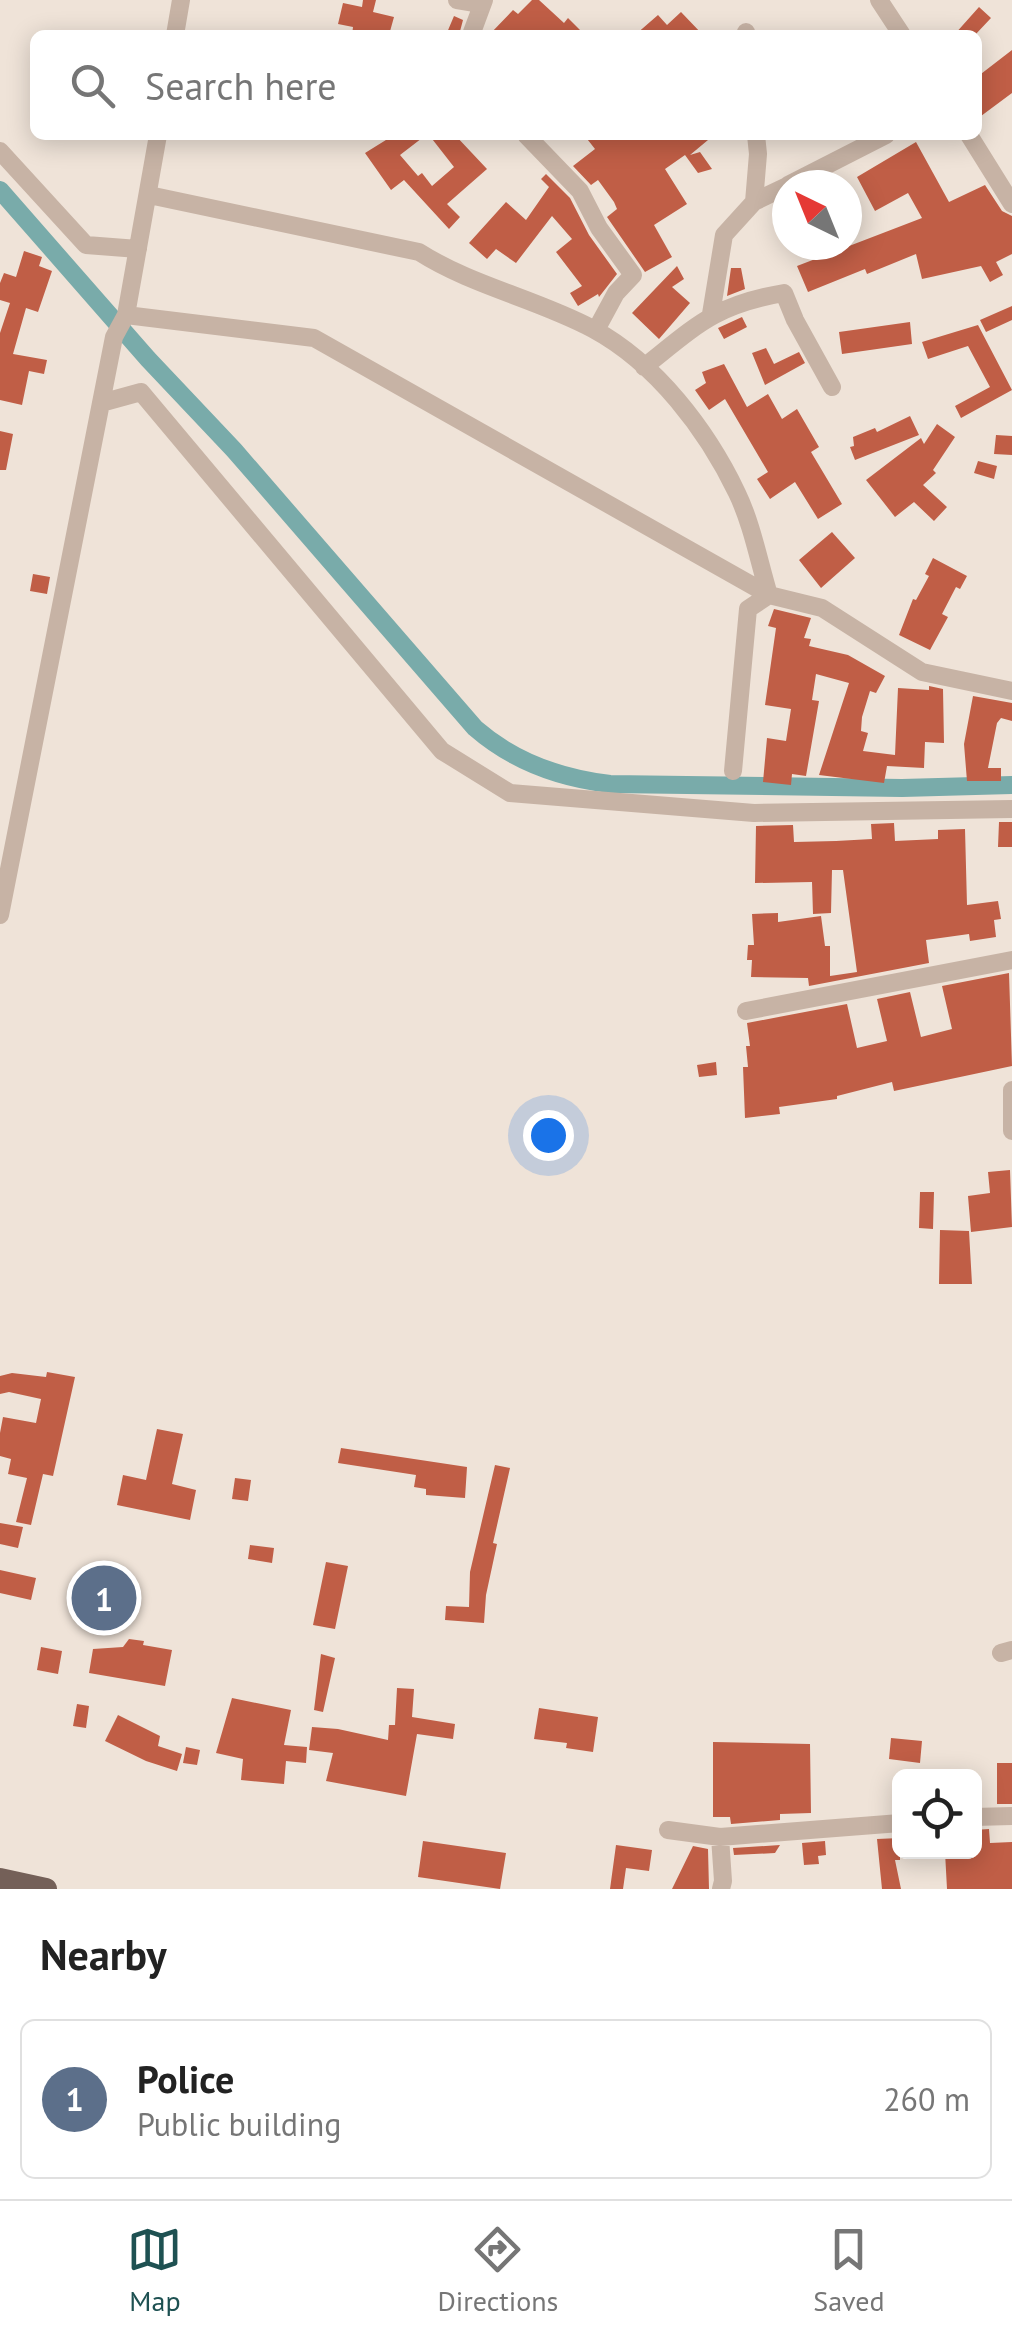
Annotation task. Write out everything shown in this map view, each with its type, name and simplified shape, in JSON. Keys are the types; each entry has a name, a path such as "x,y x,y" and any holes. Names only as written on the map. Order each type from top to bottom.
{"main road":[{"path":"0,1880 46,1889"}],"street":[{"path":"176,30 181,0"},
{"path":"457,0 482,2 473,30"},
{"path":"879,0 899,30"},
{"path":"0,916 114,338 126,316 157,140"},
{"path":"531,140 580,191 599,228 633,275 616,293 596,330"},
{"path":"754,202 756,140"},
{"path":"817,170 876,140"},
{"path":"972,140 1012,204"},
{"path":"0,151 86,245 138,249"},
{"path":"711,314 724,236 754,202 772,193"},
{"path":"148,195 419,252 450,272 511,292 596,330 644,367 689,414 738,494 769,595"},
{"path":"644,367 711,314 740,301 784,292 832,387"},
{"path":"126,316 314,338 769,595 822,608 922,672 1012,691"},
{"path":"102,403 141,392 442,751 510,793 754,813 1012,809"},
{"path":"733,771 748,609 769,595"},
{"path":"746,1011 1012,960"},
{"path":"1012,1090 1012,1131"},
{"path":"982,1818 1012,1816"},
{"path":"668,1830 720,1837 892,1824"},
{"path":"720,1837 724,1881 721,1889"}],"building":[{"path":"363,0 376,0 373,12 394,17 390,30 353,30 338,24 343,3 362,7"},
{"path":"532,0 539,0 564,23 568,18 580,30 494,30 513,10 518,14"},
{"path":"979,7 991,18 980,30 958,30"},
{"path":"681,12 698,30 641,30 658,15 667,25"},
{"path":"454,16 463,20 460,30 448,30"},
{"path":"1012,50 1012,93 982,115 982,73"},
{"path":"386,140 420,140 400,155 432,186 454,167 433,140 460,140 487,169 447,204 460,217 449,229 404,180 391,190 365,153"},
{"path":"588,140 708,140 690,155 700,152 712,169 698,173 685,155 665,169 687,204 654,225 672,257 645,272 607,217 617,209 614,202 598,180 591,185 573,166 595,149"},
{"path":"916,142 949,202 985,185 1002,211 1012,216 1012,254 996,262 1003,275 990,282 981,266 922,279 916,254 808,292 797,266 813,260 862,260 862,241 922,218 908,193 875,211 862,186 862,174"},
{"path":"546,174 570,198 589,235 617,274 599,297 598,294 578,306 570,293 582,286 556,252 572,239 552,216 516,263 496,249 487,259 469,243 506,202 526,220 549,187 541,179"},
{"path":"24,251 42,257 39,266 52,271 38,312 26,308 13,354 47,360 44,374 29,371 22,405 0,400 0,333 10,303 0,300 0,283 4,273 16,277"},
{"path":"677,266 684,279 672,287 690,303 659,339 632,313"},
{"path":"731,268 741,268 745,289 727,296"},
{"path":"1012,306 1012,320 986,332 980,320"},
{"path":"742,317 747,327 724,339 718,328"},
{"path":"910,322 912,344 842,354 839,332"},
{"path":"978,325 1012,390 961,418 955,406 990,387 968,346 928,359 922,342"},
{"path":"766,348 774,364 799,352 805,363 765,385 752,353"},
{"path":"724,364 747,407 768,394 782,419 797,409 819,447 811,452 842,504 818,519 795,482 770,499 757,479 768,472 725,399 709,410 695,390 706,383 702,372"},
{"path":"910,416 919,435 855,460 850,447 854,446 853,437 875,428 877,432"},
{"path":"937,424 955,437 933,470 936,473 923,485 947,507 934,521 914,502 895,517 866,480 921,438 924,444"},
{"path":"0,431 13,434 6,470 0,470"},
{"path":"996,435 1012,436 1012,455 994,454"},
{"path":"978,461 997,466 994,479 974,473"},
{"path":"832,532 855,558 821,588 799,560"},
{"path":"933,558 967,576 960,589 956,587 942,614 948,617 930,650 899,635 913,599 916,600 929,576 925,574"},
{"path":"33,574 50,577 47,594 30,591"},
{"path":"774,609 811,618 804,638 811,639 809,646 848,655 885,676 876,693 870,691 862,717 861,731 868,733 863,751 895,755 898,688 943,689 944,743 925,742 924,768 887,766 884,783 819,775 849,683 816,674 812,700 819,701 806,776 792,774 791,785 763,782 767,738 786,741 791,709 765,705 776,628 768,626"},
{"path":"973,696 1012,703 1012,721 1001,718 997,723 988,768 1001,768 1001,781 967,781 964,744"},
{"path":"999,822 1012,822 1012,847 998,847"},
{"path":"894,823 895,841 938,839 938,830 965,829 967,905 998,901 1001,919 994,920 996,937 970,941 969,934 926,940 929,963 809,986 808,978 751,977 752,960 747,960 748,945 754,945 752,914 778,913 778,922 821,916 825,946 830,946 830,976 857,972 843,870 832,870 831,913 813,914 812,882 755,883 756,826 793,825 794,842 872,839 871,824"},
{"path":"1009,973 1012,1066 894,1091 892,1082 837,1099 779,1107 780,1114 745,1118 743,1067 748,1067 746,1046 750,1046 747,1023 847,1004 857,1048 887,1041 877,999 910,992 921,1037 952,1029 942,986"},
{"path":"716,1062 717,1075 699,1077 697,1065"},
{"path":"1010,1170 1012,1227 971,1232 968,1196 990,1193 988,1172"},
{"path":"920,1192 934,1192 933,1229 919,1228"},
{"path":"940,1230 969,1231 972,1284 939,1284"},
{"path":"47,1372 75,1377 53,1476 43,1474 31,1525 16,1522 27,1478 8,1474 11,1459 0,1456 0,1433 3,1417 36,1423 41,1399 9,1392 0,1394 0,1376 12,1373 46,1377"},
{"path":"157,1429 183,1434 172,1484 196,1490 190,1520 117,1505 123,1475 146,1480"},
{"path":"341,1448 467,1467 465,1498 426,1495 426,1489 414,1487 416,1475 338,1463"},
{"path":"495,1465 510,1468 493,1543 497,1544 484,1623 445,1620 446,1606 469,1607 470,1572"},
{"path":"235,1478 251,1480 248,1501 232,1499"},
{"path":"0,1523 23,1527 18,1548 0,1544"},
{"path":"250,1545 274,1548 272,1563 248,1559"},
{"path":"326,1562 348,1566 335,1629 313,1625"},
{"path":"0,1570 36,1578 31,1600 0,1593"},
{"path":"129,1639 172,1650 165,1686 89,1673 93,1649 123,1647"},
{"path":"41,1647 62,1651 58,1674 37,1670"},
{"path":"321,1654 335,1658 323,1712 314,1710"},
{"path":"397,1688 414,1689 412,1717 455,1724 453,1739 417,1734 406,1796 326,1781 333,1753 309,1750 312,1727 388,1740 389,1725 395,1725"},
{"path":"232,1698 291,1710 284,1745 307,1747 306,1763 286,1761 284,1784 241,1780 243,1759 216,1753"},
{"path":"77,1704 89,1706 86,1728 73,1726"},
{"path":"539,1708 598,1717 593,1752 566,1748 567,1743 534,1739"},
{"path":"118,1715 160,1736 158,1746 182,1754 177,1771 105,1741"},
{"path":"891,1738 922,1741 920,1763 889,1759"},
{"path":"713,1742 810,1744 811,1813 780,1814 780,1820 731,1824 730,1817 713,1817"},
{"path":"186,1747 200,1750 197,1765 183,1763"},
{"path":"997,1763 1012,1763 1012,1804 997,1804"},
{"path":"982,1829 989,1829 990,1843 1012,1842 1012,1889 947,1889 945,1859 982,1859"},
{"path":"892,1838 892,1859 900,1859 895,1860 901,1889 882,1889 877,1839"},
{"path":"423,1841 506,1853 500,1889 418,1877"},
{"path":"825,1841 826,1855 818,1856 819,1864 804,1865 802,1843"},
{"path":"616,1845 652,1850 649,1871 626,1868 623,1889 610,1889"},
{"path":"780,1845 775,1853 734,1855 733,1848"},
{"path":"693,1846 708,1849 709,1889 672,1889"}],"waterway":[{"path":"0,190 148,359 234,450 475,728 505,750 555,773 610,784 902,788 1012,785"}],"place":[{"name":"Police","path":"104,1598"}]}
